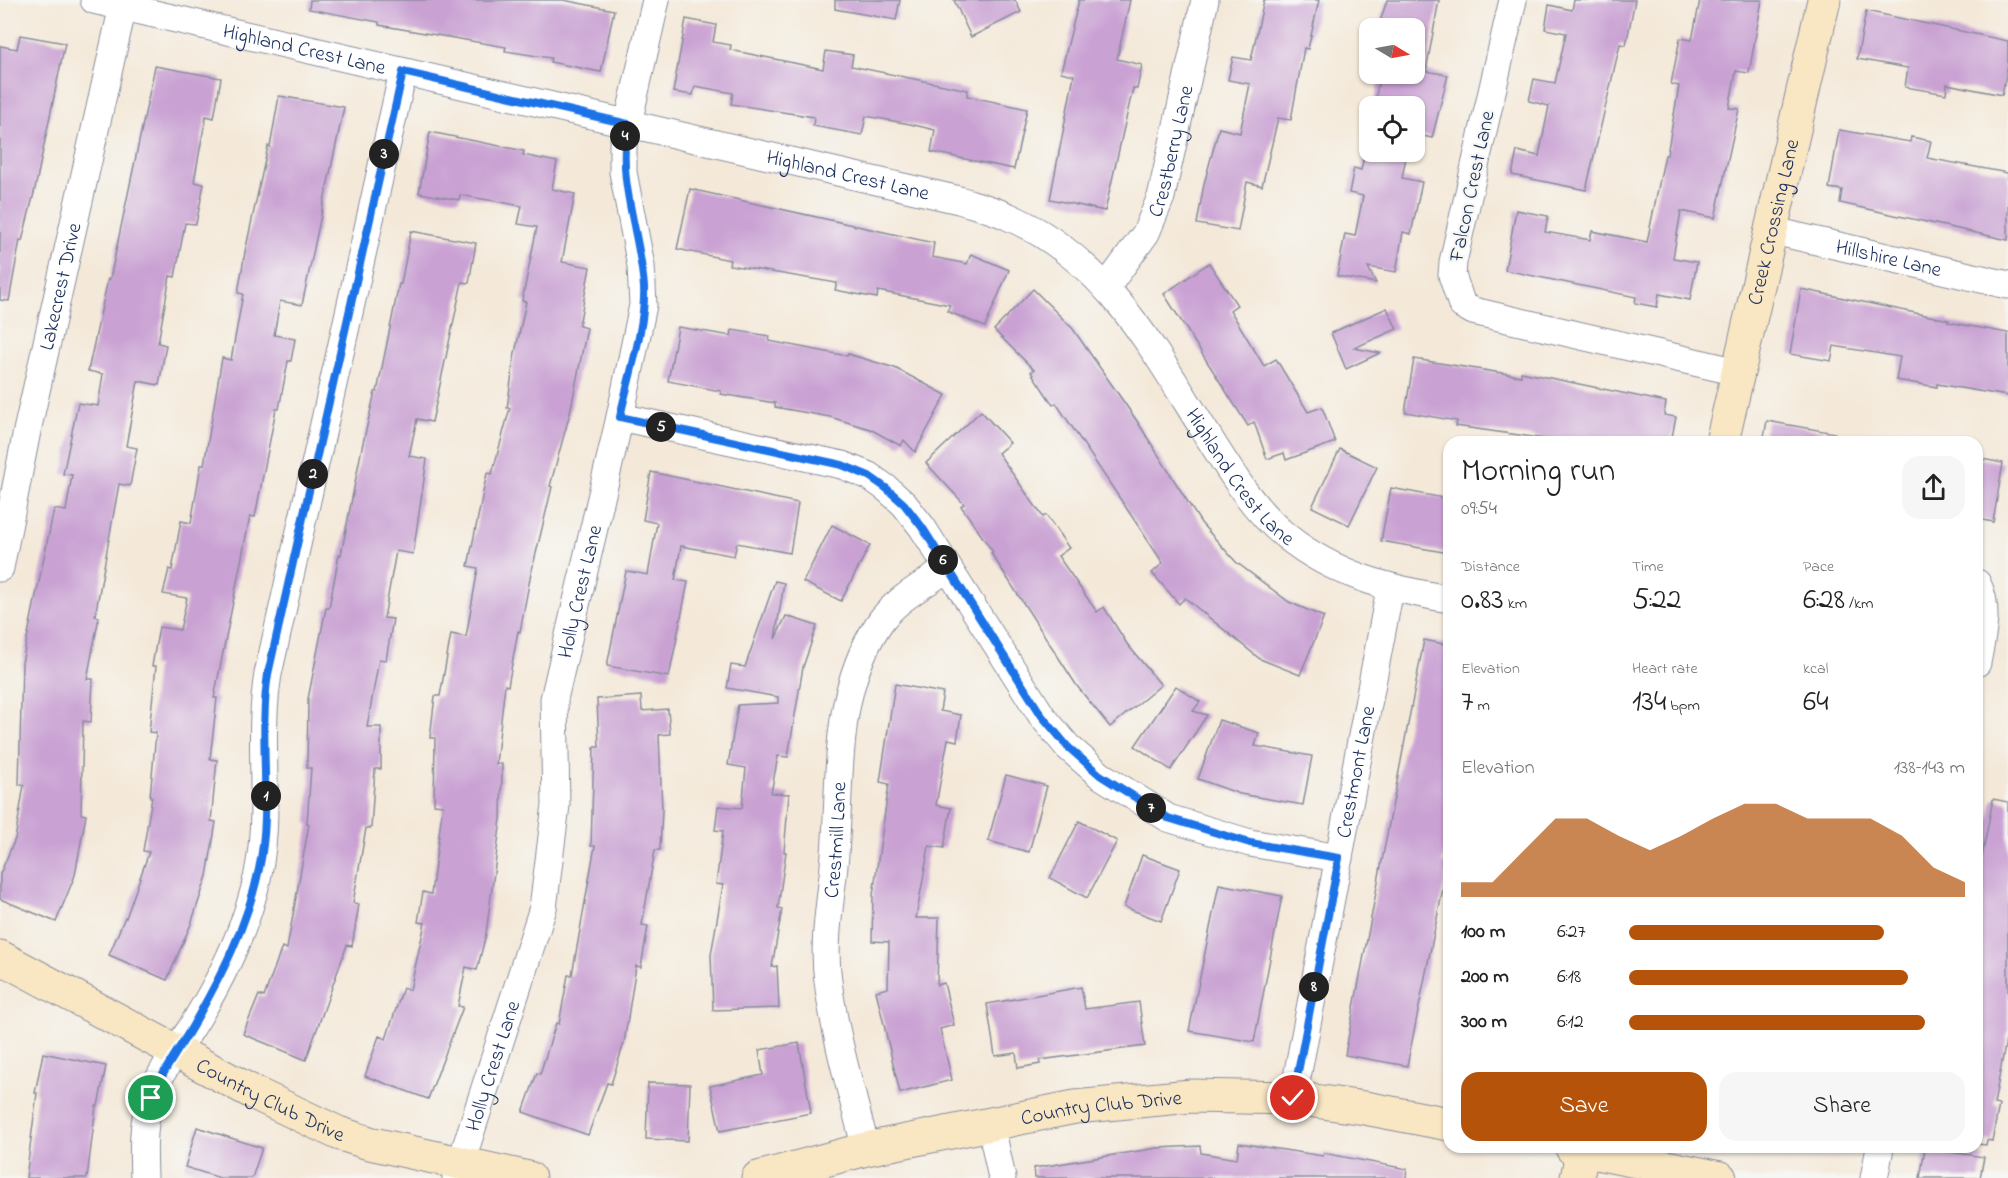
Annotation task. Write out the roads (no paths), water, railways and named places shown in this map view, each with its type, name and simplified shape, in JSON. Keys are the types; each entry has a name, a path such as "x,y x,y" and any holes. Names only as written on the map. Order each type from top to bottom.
{"street":[{"name":"Highland Crest Lane","path":"94,0 959,200 998,213 1046,238 1077,260 1132,316 1234,479 1265,516 1286,536 1329,565 1390,589 1443,598"},
{"name":"Holly Crest Lane","path":"457,1171 504,1036 543,908 556,806 554,699 620,417 636,343 644,288 623,172 623,145 656,0"},
{"name":"Crestberry Lane","path":"1106,288 1146,233 1161,196 1205,0"},
{"name":"Falcon Crest Lane","path":"1513,0 1454,262 1452,275 1462,305 1473,311 1738,372"},
{"name":"Creek Crossing Lane","path":"1723,436 1769,230 1824,0"},
{"name":"Lakecrest Drive","path":"0,568 27,431 123,6"},
{"path":"144,1178 146,1115 160,1075 190,1030 228,963 247,915 260,869 265,823 264,712 268,674 403,72"},
{"name":"Hillshire Lane","path":"1769,230 2008,285"},
{"path":"620,417 813,458 869,476 904,504 948,568 1042,716 1068,747 1100,775 1168,818 1250,843 1339,858"},
{"name":"Crestmill Lane","path":"866,1149 834,1012 825,953 843,721 857,666 879,623 893,606 948,568"},
{"name":"Crestmont Lane","path":"1293,1098 1390,589"},
{"path":"1983,596 1985,623 1983,633"},
{"name":"Country Club Drive","path":"0,957 254,1093 338,1133 457,1171 529,1178"},
{"name":"Country Club Drive","path":"758,1178 866,1149 991,1126 1075,1107 1191,1096 1293,1098 1365,1108 1443,1123"},
{"path":"991,1126 1002,1178"},
{"path":"1874,1178 1879,1153"},
{"path":"1578,1156 1720,1178"}]}
